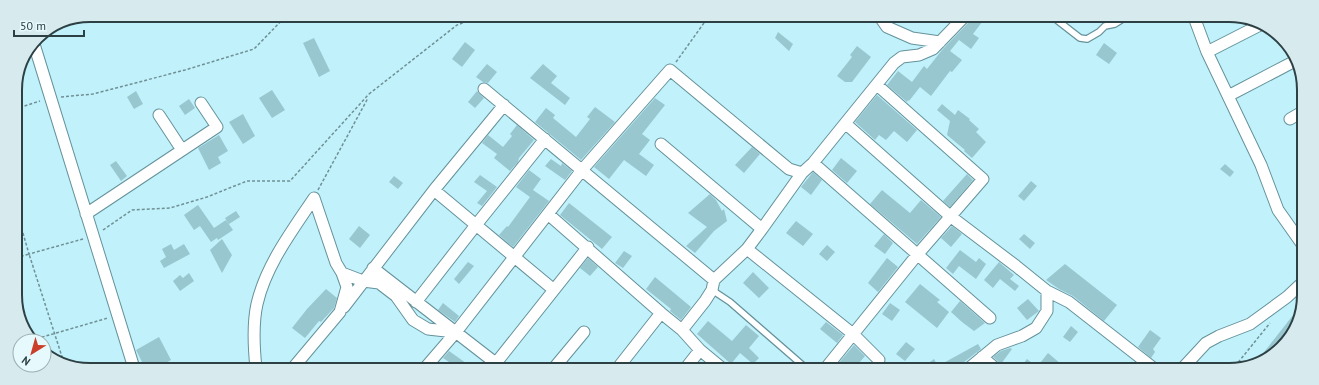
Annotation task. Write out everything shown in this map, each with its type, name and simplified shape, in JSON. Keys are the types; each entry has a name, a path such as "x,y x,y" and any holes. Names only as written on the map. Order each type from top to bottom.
{"street":[{"path":"884,22 887,27 912,38 940,42"},
{"path":"682,330 713,285 747,249 802,173 813,163 846,124 894,63 902,57 919,55 933,49 959,22"},
{"path":"1196,22 1207,52 1261,165 1278,210 1297,237"},
{"path":"1207,52 1256,27"},
{"path":"36,50 132,363"},
{"path":"1228,96 1291,63"},
{"path":"429,363 456,332 582,170 670,70 788,169 802,173"},
{"path":"830,363 917,255 983,179 877,85"},
{"path":"484,89 582,170 713,285"},
{"path":"86,214 216,127 201,103"},
{"path":"297,363 340,312 363,280 434,190 504,105"},
{"path":"159,115 182,150"},
{"path":"1290,119 1297,115"},
{"path":"846,124 950,216 1047,291 1068,302 1147,363"},
{"path":"416,302 544,138"},
{"path":"661,144 762,229"},
{"path":"813,163 990,318"},
{"path":"434,190 554,290"},
{"path":"314,198 336,263 342,273 347,288 340,312"},
{"path":"256,363 254,347 257,304 266,278 280,250 314,198"},
{"path":"548,214 588,247 682,330 700,350 716,363"},
{"path":"499,363 588,247"},
{"path":"747,249 853,334 879,360"},
{"path":"373,268 456,332 491,363"},
{"path":"342,273 363,280 379,283 396,296 413,320 428,329 456,332"},
{"path":"1187,363 1206,343 1219,336 1250,324 1287,297 1297,288"},
{"path":"975,363 996,344 1022,336 1036,328 1047,311 1047,291"},
{"path":"622,363 662,313"},
{"path":"558,363 584,332"},
{"path":"690,363 700,350"},
{"path":"982,357 989,363"}],"lane":[{"path":"1059,22 1080,38 1087,39 1099,32 1105,26 1118,22"},
{"path":"713,285 730,302 800,363"}],"path":[{"path":"22,107 50,98 94,94 185,70 254,49 280,22"},
{"path":"22,256 93,236 132,210 170,208 207,197 247,181 290,181 369,94 457,25 465,22"},
{"path":"670,70 705,22"},
{"path":"314,198 369,94"},
{"path":"22,230 62,357"},
{"path":"54,334 118,316"},
{"path":"1238,362 1274,318"}],"building":[{"path":"969,22 982,22 973,34 979,38 971,49 959,40 950,51 962,60 952,72 950,71 931,96 920,87 907,102 887,85 898,71 912,82 924,66 927,69 942,50"},
{"path":"778,32 793,44 789,51 775,38"},
{"path":"314,38 330,71 319,77 303,43"},
{"path":"465,42 475,50 462,67 452,59"},
{"path":"1104,43 1117,53 1109,64 1096,55"},
{"path":"857,46 871,57 852,82 845,82 837,76 852,57 850,55"},
{"path":"487,64 497,72 488,83 483,82 476,77"},
{"path":"543,64 557,76 551,83 570,98 565,105 530,78"},
{"path":"272,90 285,110 272,118 259,98"},
{"path":"136,91 143,104 134,109 127,97"},
{"path":"477,91 484,98 475,108 468,102"},
{"path":"877,95 917,130 907,142 894,131 886,140 879,135 875,140 855,122"},
{"path":"655,98 665,105 642,134 650,140 639,154 654,165 646,176 624,160 609,179 594,167"},
{"path":"189,99 195,108 185,115 179,106"},
{"path":"942,104 955,115 958,110 970,119 969,120 979,129 976,132 986,142 972,158 947,135 950,121 937,110"},
{"path":"595,107 615,122 581,160 535,122 546,108 555,115 553,118 576,137 590,119 587,117"},
{"path":"243,114 255,136 243,144 229,122"},
{"path":"517,125 534,140 510,171 494,158 497,154 482,143 488,135 503,147 512,136 510,134"},
{"path":"219,135 228,151 218,157 221,163 209,170 198,148"},
{"path":"752,147 760,154 744,173 735,165"},
{"path":"841,158 857,171 847,183 832,170"},
{"path":"551,159 561,166 562,163 572,171 565,180 545,166"},
{"path":"116,161 127,176 121,181 110,165"},
{"path":"1225,164 1234,172 1230,177 1220,169"},
{"path":"529,170 541,179 533,190 549,201 513,247 499,235 507,226 508,227 530,197 516,187"},
{"path":"813,172 822,180 811,195 801,187"},
{"path":"967,174 973,180 950,207 943,201"},
{"path":"480,175 497,187 482,206 477,203 487,191 474,182"},
{"path":"394,176 403,183 398,189 389,182"},
{"path":"1031,181 1037,186 1024,201 1018,196"},
{"path":"882,190 910,213 921,200 941,217 917,244 870,204"},
{"path":"710,194 716,200 722,211 724,209 727,221 714,231 695,253 686,246 707,227 688,213"},
{"path":"569,203 612,237 602,249 560,215"},
{"path":"198,205 214,228 226,220 233,230 218,240 217,238 211,242 200,226 194,230 184,215"},
{"path":"236,211 240,217 229,224 225,218"},
{"path":"796,221 813,234 803,246 786,233"},
{"path":"359,226 370,235 360,248 349,239"},
{"path":"952,226 962,234 951,247 941,238"},
{"path":"884,234 893,243 885,254 874,246"},
{"path":"1024,234 1035,243 1030,249 1019,239"},
{"path":"222,239 232,255 222,273 210,250"},
{"path":"171,244 174,250 184,244 190,254 164,268 160,261 166,257 162,249"},
{"path":"827,245 835,252 827,261 819,254"},
{"path":"960,250 976,262 979,258 986,264 976,279 959,266 953,274 946,268"},
{"path":"624,251 632,256 623,268 615,263"},
{"path":"588,258 598,267 590,276 580,268"},
{"path":"887,258 898,267 878,292 868,283"},
{"path":"468,262 474,266 459,284 454,279"},
{"path":"999,262 1014,275 1010,279 1019,286 1015,291 1000,279 993,288 984,280"},
{"path":"1065,264 1117,305 1104,321 1073,296 1046,280"},
{"path":"753,272 769,288 759,298 743,283"},
{"path":"189,273 194,281 180,291 173,281 180,275 183,278"},
{"path":"655,277 691,307 681,320 670,311 671,309 646,289"},
{"path":"920,284 940,300 937,302 949,312 937,328 905,302"},
{"path":"326,289 337,298 334,308 321,322 319,321 305,338 292,328"},
{"path":"1028,299 1039,311 1027,320 1017,308"},
{"path":"960,301 985,323 974,331 962,322 951,312"},
{"path":"443,303 459,316 455,322 438,310"},
{"path":"890,303 900,310 892,321 882,314"},
{"path":"1295,313 1286,333 1270,349 1262,354"},
{"path":"708,321 732,341 746,325 759,336 749,348 759,358 754,363 752,363 740,353 732,363 730,363 697,334"},
{"path":"826,322 843,335 837,343 820,329"},
{"path":"1071,326 1078,332 1070,342 1063,337"},
{"path":"1150,330 1161,338 1153,349 1155,352 1151,358 1138,347"},
{"path":"159,337 171,360 166,363 142,363 136,350"},
{"path":"906,342 915,349 905,361 896,354"},
{"path":"978,344 981,349 963,363 943,363"},
{"path":"854,345 865,356 859,363 839,363"},
{"path":"1010,348 1012,349 1002,363 1000,363 993,357 1001,351"},
{"path":"449,351 466,363 448,363 443,358"},
{"path":"1048,353 1060,363 1040,363"},
{"path":"934,359 936,363 928,363"},
{"path":"1027,359 1032,363 1024,363"}]}
